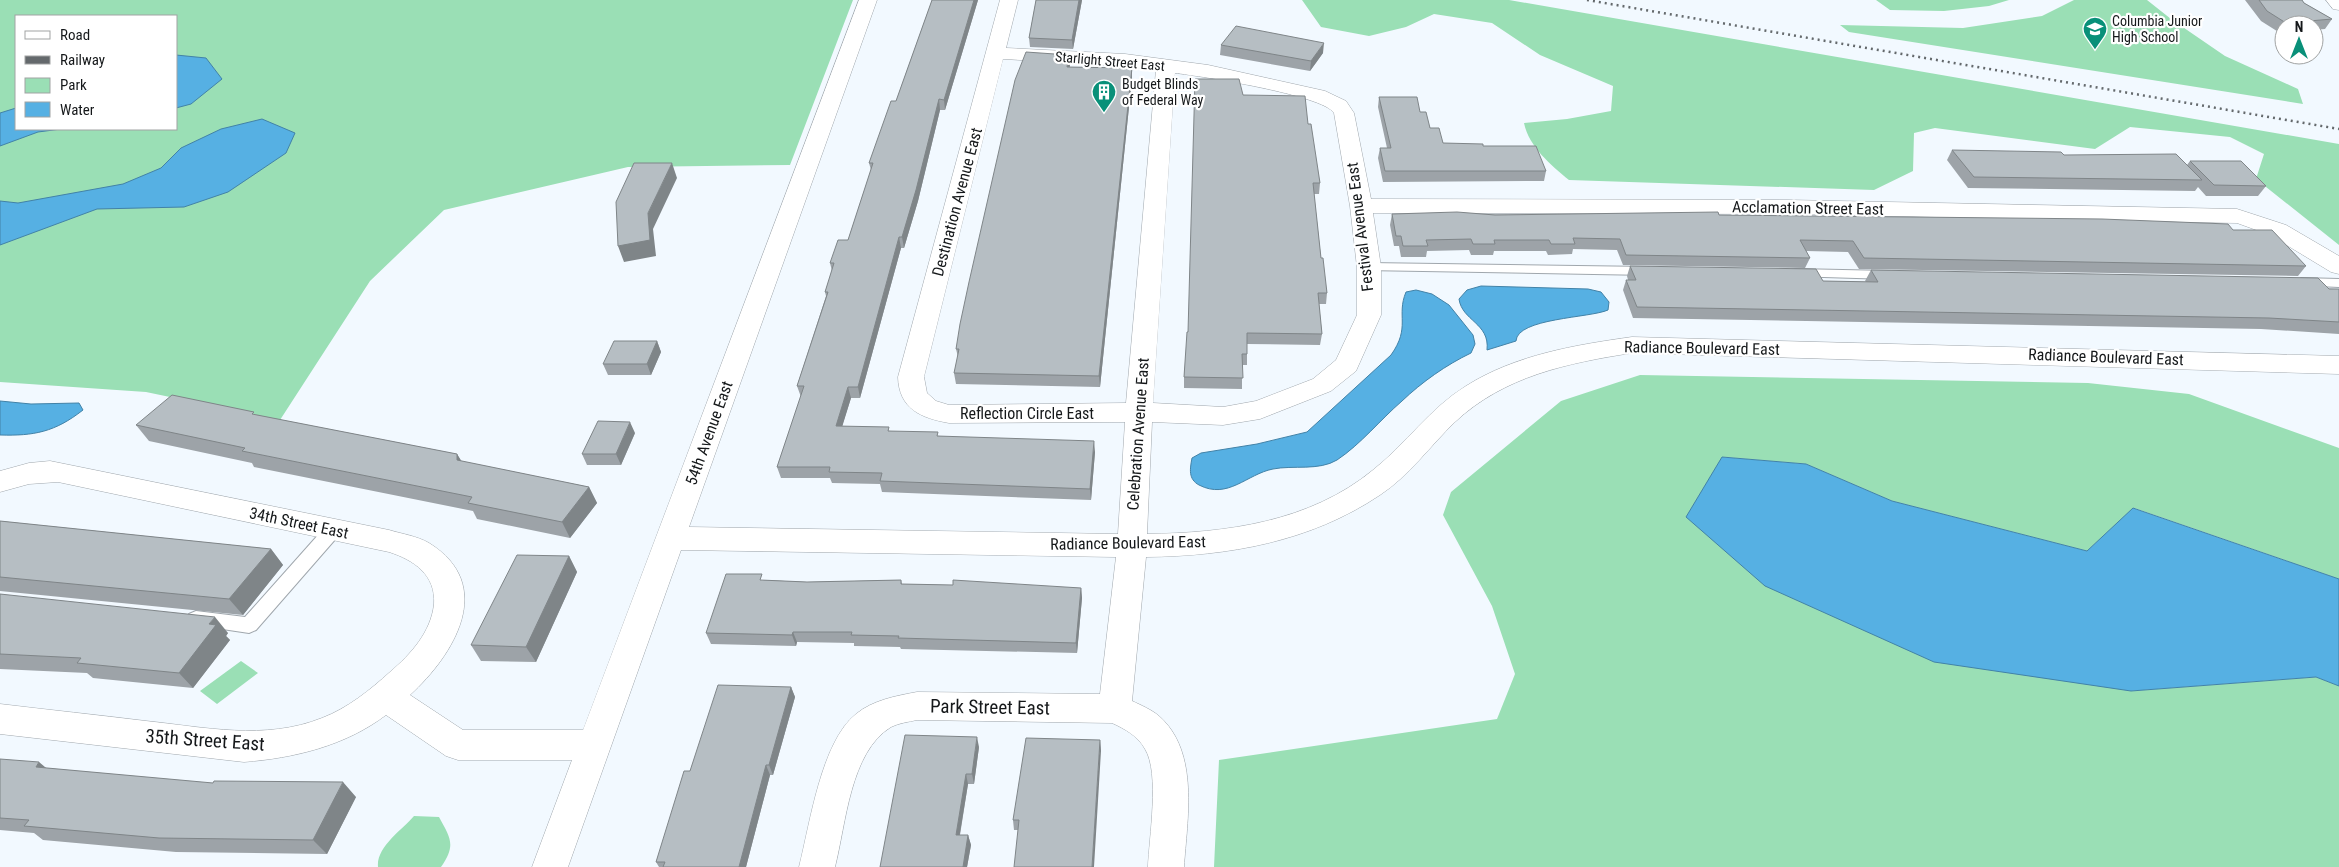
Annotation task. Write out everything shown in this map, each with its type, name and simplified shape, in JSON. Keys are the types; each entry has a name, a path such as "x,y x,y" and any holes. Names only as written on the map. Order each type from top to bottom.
{"street":[{"name":"54th Avenue East","path":"550,867 868,0"},
{"name":"Destination Avenue East","path":"918,402 910,389 911,377 1009,0"},
{"path":"2335,0 2339,5"},
{"name":"Starlight Street East","path":"995,53 1125,60 1208,71 1318,95 1339,105"},
{"name":"Celebration Avenue East","path":"1116,710 1132,546 1139,412 1166,66"},
{"name":"Festival Avenue East","path":"1139,412 1223,416 1260,410 1322,385 1347,365 1369,315 1369,267 1361,206 1344,112 1339,105"},
{"name":"Acclamation Street East","path":"1361,206 1788,206 2237,216 2255,219 2292,237 2339,267"},
{"name":"Radiance Boulevard East","path":"670,538 1132,546 1201,544 1262,533 1314,518 1371,487 1411,452 1456,406 1497,379 1544,362 1583,351 1632,345 2339,366"},
{"name":"Reflection Circle East","path":"918,402 925,408 949,414 1139,412"},
{"name":"34th Street East","path":"1,481 34,472 58,472 389,541 418,551 433,562 445,576 450,589 450,609 440,634 422,662 385,697"},
{"path":"385,697 458,745 594,745"},
{"name":"35th Street East","path":"0,719 244,747 276,745 309,737 347,723 385,697"},
{"name":"Park Street East","path":"817,867 842,762 856,736 868,725 898,709 917,706 1116,710"},
{"path":"1116,710 1148,726 1160,741 1170,769 1166,867"}],"lane":[{"path":"1369,267 1667,271"},
{"path":"1786,272 1903,275"},
{"path":"2290,282 2339,282"},
{"path":"182,618 249,625 333,530"}],"green space":[{"path":"0,0 853,0 790,165 628,167 444,210 370,281 280,420 146,392 0,382"},
{"path":"1302,0 1509,0 2339,144 2339,245 2256,179 2264,154 2230,137 2130,127 2095,149 1935,128 1914,133 1913,171 1874,190 1569,180 1548,162 1536,148 1524,123 1567,119 1611,111 1613,86 1540,55 1492,23 1434,14 1406,27 1369,36 1321,27"},
{"path":"1876,0 2009,0 1989,6 1944,11 1890,10"},
{"name":"Columbia Junior High School","path":"2074,0 2147,0 2225,56 2298,89 2303,104 1849,32 1840,25 1963,28 2042,16"},
{"path":"1640,375 2088,383 2189,394 2339,448 2339,579 2134,508 2087,551 1892,501 1806,464 1723,457 2131,691 2316,677 2339,686 2339,867 1214,867 1219,760 1497,719 1515,674 1492,606 1443,515 1451,492 1561,401"},
{"path":"241,661 258,673 217,704 200,691"},
{"path":"414,816 439,817 450,842 449,853 441,867 378,867 378,860 385,846"}],"water":[{"path":"178,55 206,58 222,79 191,104 178,107"},
{"path":"15,108 15,130 53,130 38,132 0,146 0,113"},
{"path":"262,119 295,133 286,153 228,192 184,207 97,209 0,245 0,201 18,203 123,184 161,168 181,148 221,129"},
{"path":"1481,286 1588,289 1601,292 1609,302 1608,310 1541,323 1520,333 1516,341 1487,350 1487,341 1484,334 1465,312 1459,299 1467,290"},
{"path":"1416,290 1432,294 1449,305 1473,335 1475,344 1471,353 1443,368 1426,381 1394,408 1354,447 1337,460 1314,467 1273,469 1219,490 1209,489 1195,483 1191,477 1190,470 1192,458 1201,453 1257,444 1307,432 1391,355 1397,345 1402,329 1402,308 1406,292"},
{"path":"0,401 31,404 79,403 83,410 63,423 44,431 23,435 0,435"},
{"path":"1722,457 1806,464 1892,501 2087,551 2133,508 2339,579 2339,686 2316,677 2131,691 1934,662 1765,586 1686,517"}],"building":[{"path":"932,0 974,0 944,100 939,99 916,190 902,237 899,237 858,387 848,387 836,426 889,427 888,431 938,432 937,436 1094,441 1090,489 880,481 882,473 829,472 830,467 777,467 804,386 797,386 828,292 825,292 834,263 830,263 838,240 848,240 873,163 869,163 891,101 896,101"},
{"path":"1036,0 1079,0 1072,40 1029,38"},
{"path":"2259,0 2302,0 2332,19 2324,20 2324,15 2274,15 2267,11"},
{"path":"1236,26 1324,43 1311,61 1221,45"},
{"path":"1026,52 1069,55 1067,67 1132,68 1099,376 954,373 959,349 956,349 960,324 969,282 1015,80"},
{"path":"1195,79 1239,79 1243,95 1305,96 1308,124 1311,124 1320,183 1313,183 1321,258 1323,258 1327,293 1318,293 1322,334 1247,333 1247,354 1242,354 1243,378 1184,377 1188,332"},
{"path":"1379,97 1417,97 1420,112 1426,112 1430,128 1439,128 1443,143 1483,144 1483,146 1536,146 1546,171 1385,171 1380,148 1391,148"},
{"path":"1952,150 2061,152 2064,155 2176,154 2202,180 1974,177"},
{"path":"2190,161 2241,161 2266,186 2214,185"},
{"path":"634,163 672,163 648,213 650,240 618,246 616,202"},
{"path":"1457,212 1495,215 1718,212 1719,215 2102,219 2228,224 2233,230 2272,230 2306,266 1864,258 1853,241 1800,240 1810,258 1626,255 1620,239 1573,238 1575,244 1551,244 1549,240 1494,240 1495,244 1473,244 1471,239 1426,240 1428,246 1403,246 1401,236 1396,236 1392,214"},
{"path":"1630,266 1816,269 1823,281 1878,282 1871,270 2318,278 2329,289 2339,289 2339,322 2269,318 1637,307 1626,280 1636,280"},
{"path":"614,341 657,341 647,364 603,364"},
{"path":"172,395 254,412 252,414 457,454 457,460 589,487 562,522 468,503 472,497 242,451 245,448 136,425"},
{"path":"598,421 630,422 616,454 582,454"},
{"path":"0,521 271,549 229,599 0,577"},
{"path":"517,555 569,556 526,647 471,645"},
{"path":"726,574 762,574 760,580 807,582 901,580 901,584 953,585 953,580 1081,588 1076,643 898,638 899,636 851,635 852,632 793,632 792,635 706,633"},
{"path":"0,594 215,617 209,624 216,625 179,673 77,663 81,658 0,654"},
{"path":"718,685 791,687 769,765 766,765 739,867 663,867 665,862 656,862 684,771 690,771"},
{"path":"905,735 977,737 972,774 966,774 956,835 968,835 963,867 880,867"},
{"path":"1026,738 1100,740 1092,867 1014,867 1019,820 1013,820"},
{"path":"0,759 39,762 36,767 213,783 214,781 343,782 313,840 159,838 24,826 29,820 0,818"}],"railway":[{"path":"1587,0 2339,129"}],"place":[{"name":"Columbia Junior High School","path":"2095,50"},
{"name":"Budget Blinds of Federal Way","path":"1104,113"}]}
